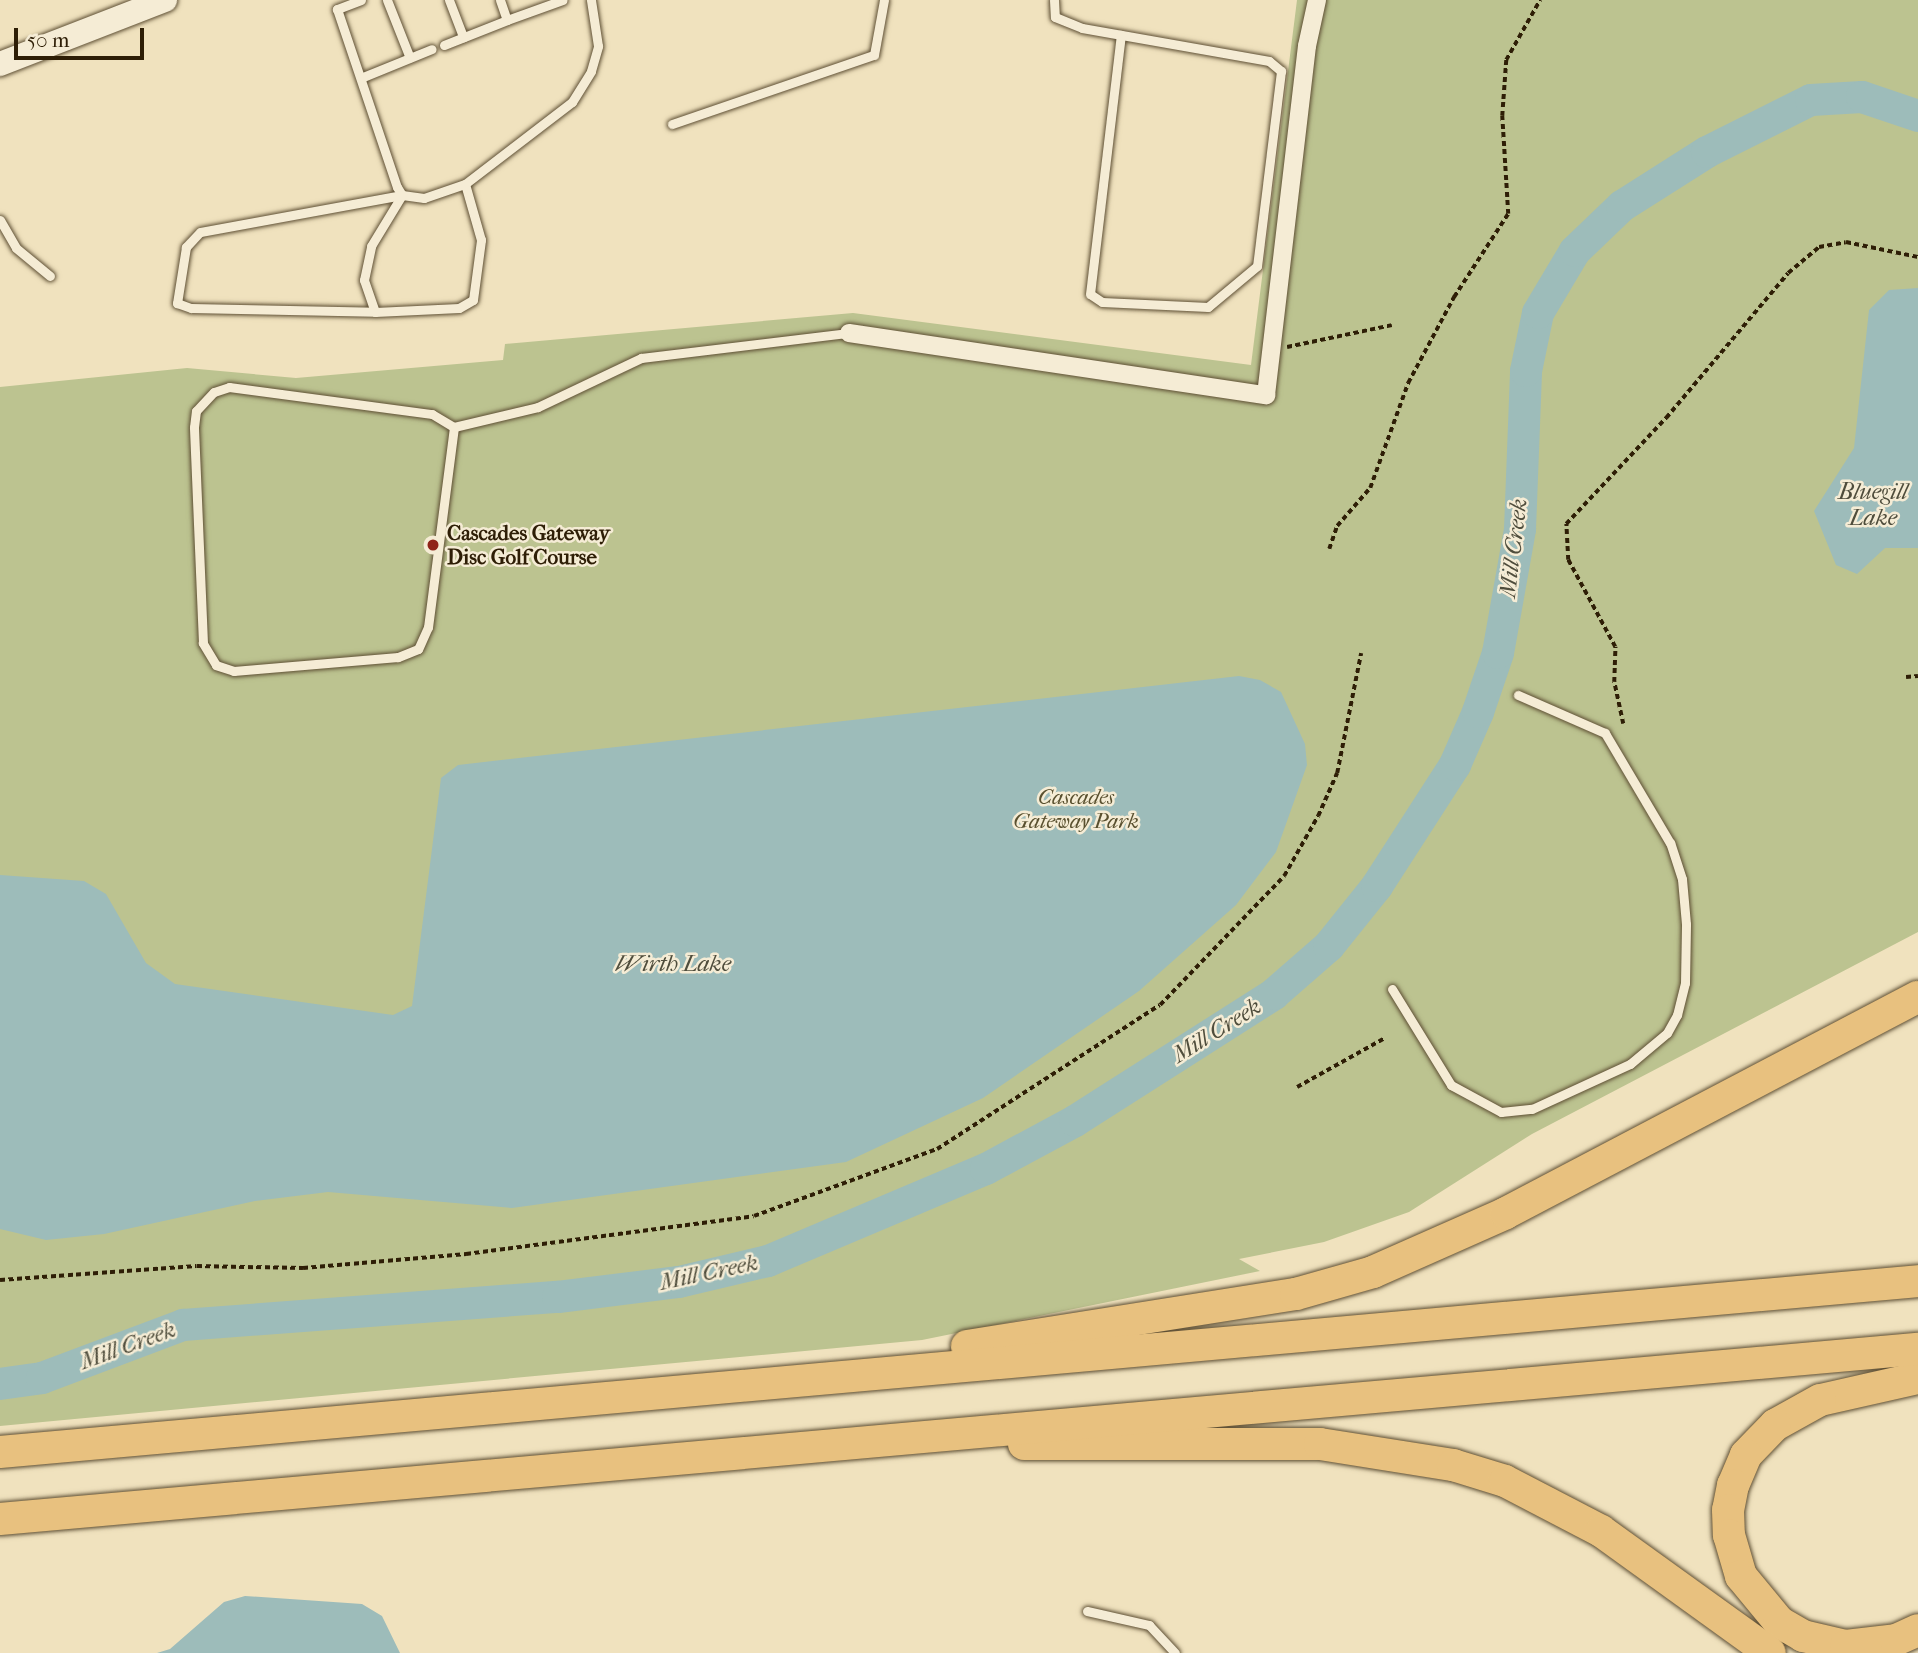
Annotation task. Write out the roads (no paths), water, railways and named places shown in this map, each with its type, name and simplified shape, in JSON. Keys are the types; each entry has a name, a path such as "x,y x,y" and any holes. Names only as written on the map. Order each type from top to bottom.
{"highway":[{"path":"878,1374 964,1347 1284,1297 1373,1272 1506,1213 1918,997"},
{"path":"0,1452 1918,1281"},
{"path":"0,1519 1918,1349"},
{"path":"1918,1378 1820,1400 1775,1425 1746,1455 1728,1510 1729,1535 1741,1576 1779,1622 1803,1636 1846,1646 1896,1640 1918,1630"},
{"path":"904,1438 1049,1446 1321,1444 1453,1465 1505,1481 1601,1531 1770,1653"}],"main road":[{"path":"0,64 165,0"}],"street":[{"path":"849,333 1266,395 1307,46 1317,0"}],"lane":[{"path":"361,0 337,9 363,76 369,109 402,195"},
{"path":"387,0 410,58"},
{"path":"449,0 463,37"},
{"path":"500,0 507,20"},
{"path":"444,45 564,0"},
{"path":"465,184 481,240 473,300 459,309 428,313 375,312 191,308 177,303 186,247 200,233 402,195 424,198 465,184 572,102 591,71 598,46 591,0"},
{"path":"672,124 874,55 884,0"},
{"path":"1054,0 1055,17 1121,35 1278,64 1282,90 1257,266 1252,274 1208,307 1195,310 1102,302 1090,295 1121,35"},
{"path":"363,76 432,49"},
{"path":"375,312 364,280 371,246 402,195"},
{"path":"0,220 16,248 50,276"},
{"path":"454,426 428,627 418,649 398,657 247,670 216,666 203,643 194,427 203,400 229,387 432,414 454,426 538,407 641,358 849,333"},
{"path":"1392,989 1451,1086 1501,1112 1532,1109 1630,1064 1667,1033 1677,1015 1685,983 1686,924 1682,879 1670,843 1605,733 1518,695"},
{"path":"1087,1611 1149,1625 1165,1637 1175,1653"}],"water":[{"name":"Bluegill Lake","path":"1918,288 1918,548 1885,548 1857,574 1836,565 1814,511 1854,448 1869,310 1889,290"},
{"name":"Wirth Lake","path":"1239,676 1260,680 1281,692 1305,744 1307,765 1276,852 1236,905 1139,991 983,1098 846,1162 512,1208 328,1192 255,1201 104,1234 46,1240 0,1229 0,875 84,881 106,894 146,963 175,984 393,1015 412,1006 441,778 458,765"},
{"path":"245,1596 362,1604 382,1616 400,1653 157,1653 170,1649 224,1602"}],"waterway":[{"name":"Mill Creek","path":"0,1384 42,1378 183,1325 558,1297 679,1282 768,1261 986,1169 1075,1121 1274,994 1329,946 1377,886 1455,765 1478,712 1498,653 1520,529 1526,371 1538,313 1575,251 1622,206 1707,152 1811,100 1862,97 1918,116"}],"place":[{"name":"Cascades Gateway Disc Golf Course","path":"433,545"}],"park label":[{"name":"Cascades Gateway Park","path":"1076,809"}]}
